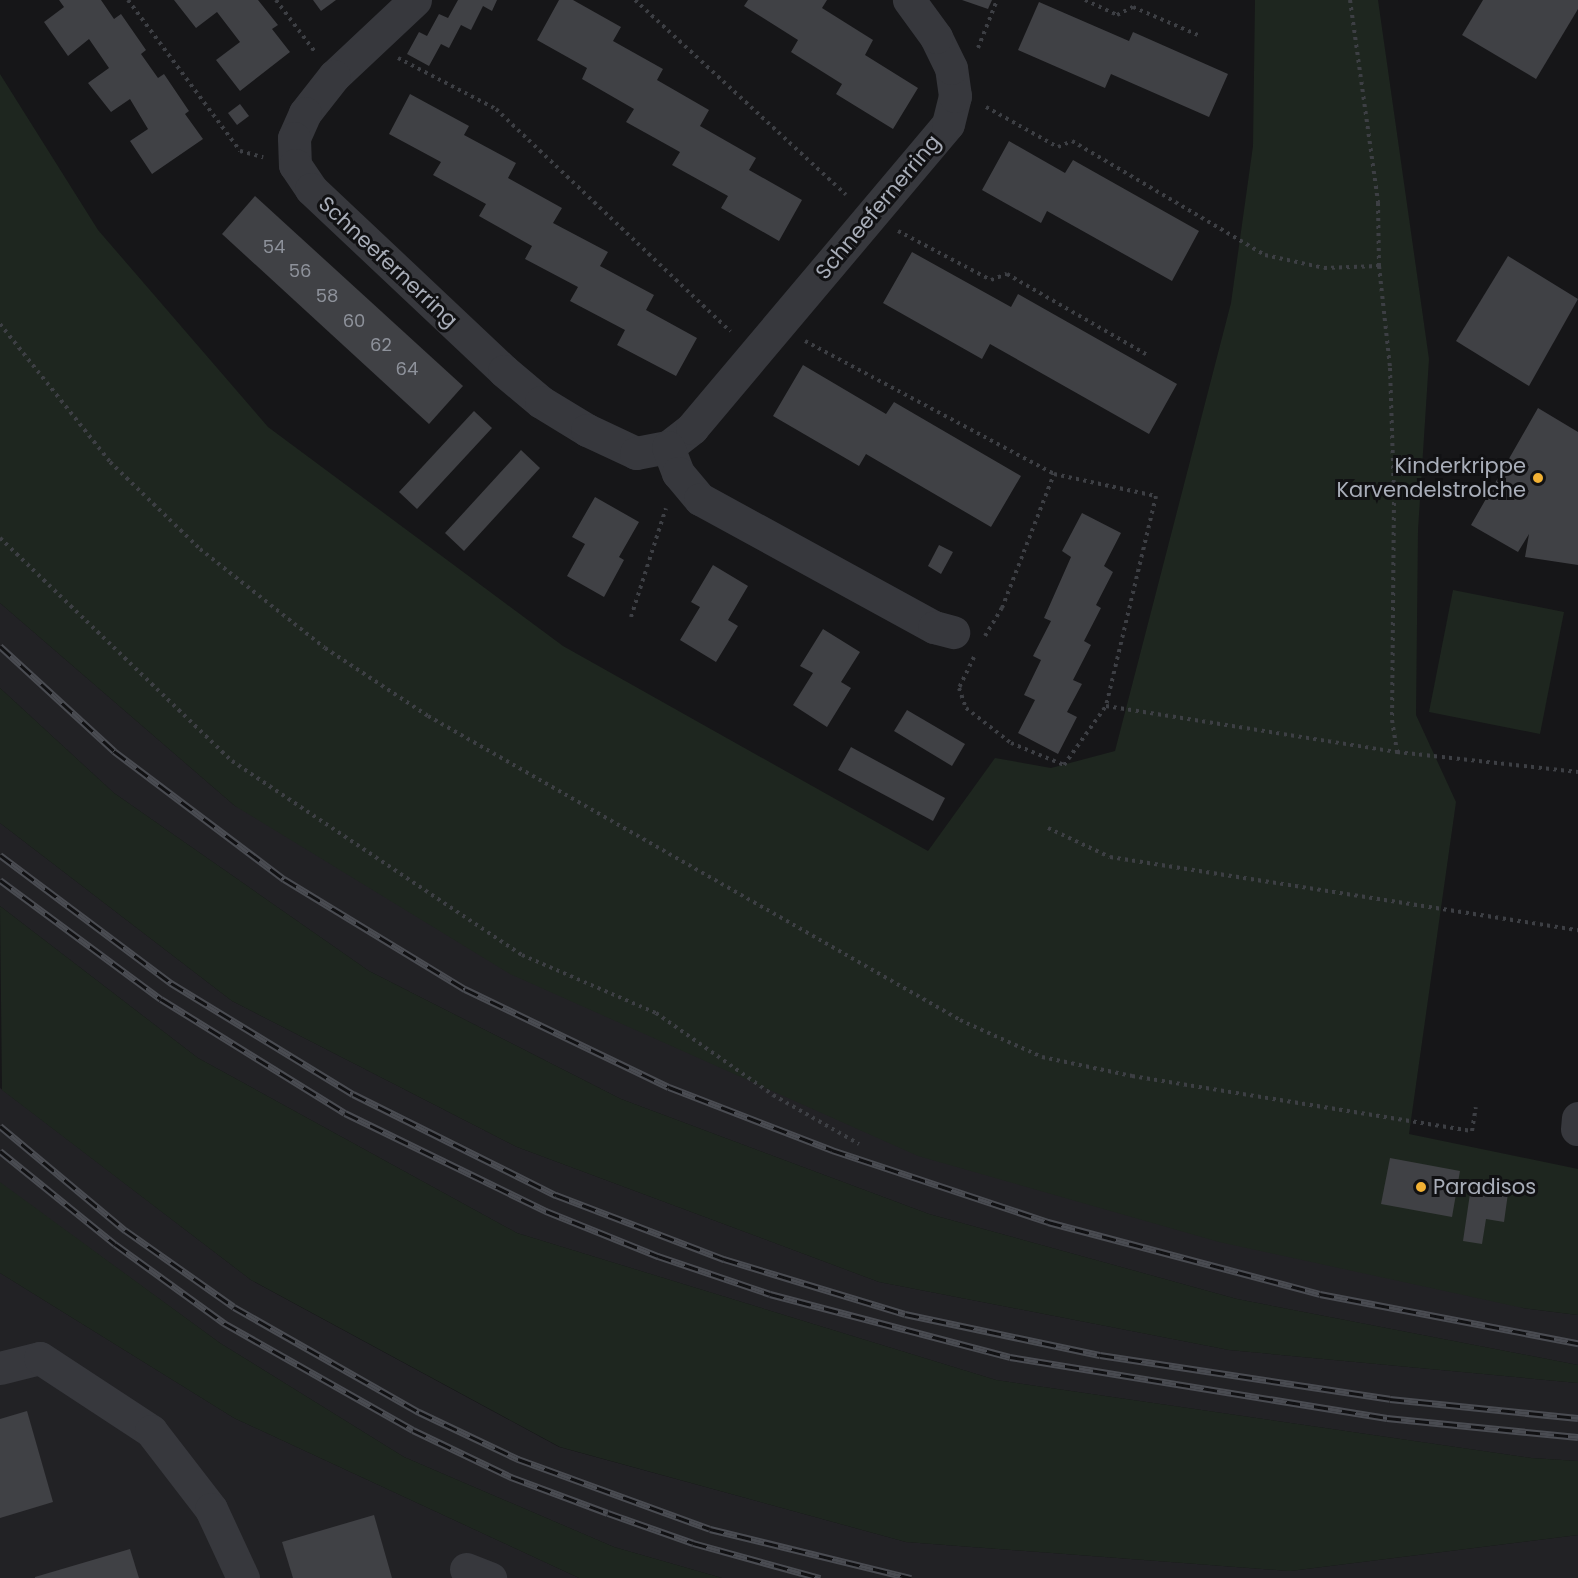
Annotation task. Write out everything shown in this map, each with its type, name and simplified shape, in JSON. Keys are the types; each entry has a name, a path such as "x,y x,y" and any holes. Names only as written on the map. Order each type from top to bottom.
{"street":[{"path":"295,165 294,138 305,113 334,76 415,0"},
{"path":"909,0 936,38 953,82"},
{"name":"Schneefernerring","path":"295,165 311,189 541,402 587,430 636,453 673,460 692,429 948,124 953,82"},
{"path":"673,460 700,499 933,627 967,638"},
{"path":"0,1368 40,1358 151,1431 211,1509 243,1578"}],"path":[{"path":"128,0 240,151 295,165"},
{"path":"276,0 334,76"},
{"path":"997,0 981,46 953,82 980,104 1058,147 1072,141 1207,217 1265,255 1324,268 1379,266"},
{"path":"1085,0 1117,15 1134,7 1198,35"},
{"path":"1350,0 1378,203 1379,266 1390,391 1394,495 1392,720 1397,752"},
{"path":"368,43 496,109 755,355"},
{"path":"0,324 110,462 200,549 325,648 428,716 960,1020 1042,1057 1132,1076 1472,1131 1476,1107"},
{"path":"778,326 1054,474 1156,496 1106,706 1064,765 1011,743 966,708 959,688 967,638 1002,608 1054,474"},
{"path":"631,617 673,460"},
{"path":"0,538 232,761 522,955 656,1013 772,1095 859,1144"},
{"path":"1106,706 1397,752 1578,772"},
{"path":"1048,828 1110,857 1578,930"}],"shaded area":[{"path":"1255,0 1378,0 1429,359 1418,530 1416,715 1456,802 1409,1134 1578,1169 1578,1315 1523,1308 1219,1242 918,1156 510,974 235,806 0,603 0,74 98,230 268,427 563,646 928,851 995,758 1051,768 1115,751 1231,303 1253,146"},
{"path":"1453,590 1564,612 1540,734 1429,712"},
{"path":"0,603 235,806 1523,1308 1578,1315 1578,1365 1237,1299 929,1214 621,1099 369,971 114,793 0,688"},
{"path":"0,688 114,793 369,971 621,1099 929,1214 1237,1299 1578,1365 1578,1383 1229,1350 879,1282 517,1147 232,1001 0,823"},
{"path":"0,823 232,1001 517,1147 879,1282 1229,1350 1578,1383 1578,1461 1531,1458 996,1380 517,1233 198,1058 0,906"},
{"path":"0,906 198,1058 517,1233 996,1380 1531,1458 1578,1461 1578,1535 1290,1571 906,1542 560,1447 251,1280 2,1090"},
{"path":"0,1088 251,1280 559,1447 906,1542 1290,1571 1578,1535 1578,1578 722,1578 614,1547 404,1457 220,1343 0,1183"},
{"path":"0,1182 220,1343 404,1457 614,1547 722,1578 579,1578 234,1418 0,1273"},
{"path":"0,1273 234,1418 579,1578 0,1578"}],"building":[{"path":"59,0 101,0 114,19 121,14 146,50 141,54 158,78 164,74 189,111 185,114 203,139 152,174 130,141 148,129 130,99 111,112 88,83 109,68 89,39 68,56 44,22 64,7"},
{"path":"174,0 258,0 278,25 272,29 290,52 240,91 216,60 240,42 217,12 196,28"},
{"path":"313,0 336,0 321,11"},
{"path":"458,0 497,0 492,11 483,6 471,30 461,25 449,48 441,44 429,66 407,54 419,32 427,36 439,14 448,18"},
{"path":"559,0 573,0 621,27 613,41 663,69 657,80 709,110 700,126 756,158 749,170 802,200 779,241 721,208 728,196 672,165 680,152 626,122 634,109 582,79 587,68 537,40"},
{"path":"748,0 827,0 822,8 873,40 865,55 918,88 893,129 836,94 842,84 791,52 798,40 744,6"},
{"path":"962,0 992,0 988,9"},
{"path":"1483,0 1578,0 1578,9 1536,79 1462,35"},
{"path":"1039,2 1129,41 1133,32 1228,74 1209,117 1111,74 1105,88 1018,50"},
{"path":"410,94 469,126 464,135 516,163 508,178 562,208 553,223 608,252 600,266 654,295 646,310 697,338 676,376 617,345 625,330 570,301 578,287 525,259 532,246 479,216 486,204 433,175 441,162 389,134"},
{"path":"240,104 249,116 237,125 228,113"},
{"path":"1009,141 1065,173 1073,160 1199,231 1172,281 1047,211 1041,223 982,190"},
{"path":"255,196 463,386 429,424 222,234"},
{"path":"912,252 1011,307 1018,294 1177,384 1149,434 990,344 982,359 883,303"},
{"path":"1508,256 1578,299 1529,386 1456,341"},
{"path":"803,365 886,414 894,402 1021,476 991,527 866,454 859,466 773,416"},
{"name":"Kinderkrippe Karvendelstrolche","path":"1538,408 1578,432 1578,565 1525,557 1529,534 1518,552 1471,525"},
{"path":"474,411 492,428 417,509 399,492"},
{"path":"521,450 540,468 464,551 445,533"},
{"path":"595,497 639,522 619,557 624,560 604,597 567,576 585,544 572,537"},
{"path":"1082,513 1121,533 1104,566 1113,572 1096,605 1101,608 1084,641 1091,645 1073,680 1082,684 1067,712 1077,717 1058,754 1018,733 1035,700 1024,695 1041,660 1033,656 1051,621 1044,618 1071,557 1062,551"},
{"path":"939,545 953,552 941,574 928,566"},
{"path":"713,565 748,586 728,620 738,626 716,662 680,640 700,607 691,602"},
{"path":"823,629 860,652 841,682 851,688 827,727 793,705 813,673 800,666"},
{"path":"907,710 965,744 952,766 894,731"},
{"path":"851,747 945,798 933,821 838,770"},
{"name":"Paradisos","path":"1390,1158 1460,1171 1452,1217 1381,1204"},
{"path":"1472,1180 1509,1186 1504,1222 1486,1219 1482,1244 1463,1241"},
{"path":"27,1411 53,1502 0,1518 0,1419"},
{"path":"374,1515 392,1578 293,1578 282,1542"},
{"path":"130,1549 139,1578 35,1578 35,1577"}],"railway":[{"path":"0,646 114,751 284,879 465,989 669,1087 832,1150 1048,1222 1320,1294 1578,1343"},
{"path":"0,855 171,983 353,1094 556,1195 724,1259 905,1314 1100,1355 1390,1399 1578,1418"},
{"path":"0,880 161,999 345,1113 546,1211 658,1256 770,1294 1010,1357 1387,1418 1578,1437"},
{"path":"0,1126 125,1230 234,1307 419,1412 518,1459 710,1529 911,1578"},
{"path":"0,1151 115,1244 224,1323 413,1430 511,1477 608,1513 693,1543 820,1578"}],"place":[{"name":"Kinderkrippe Karvendelstrolche","path":"1538,478"},
{"name":"Paradisos","path":"1421,1187"}]}
